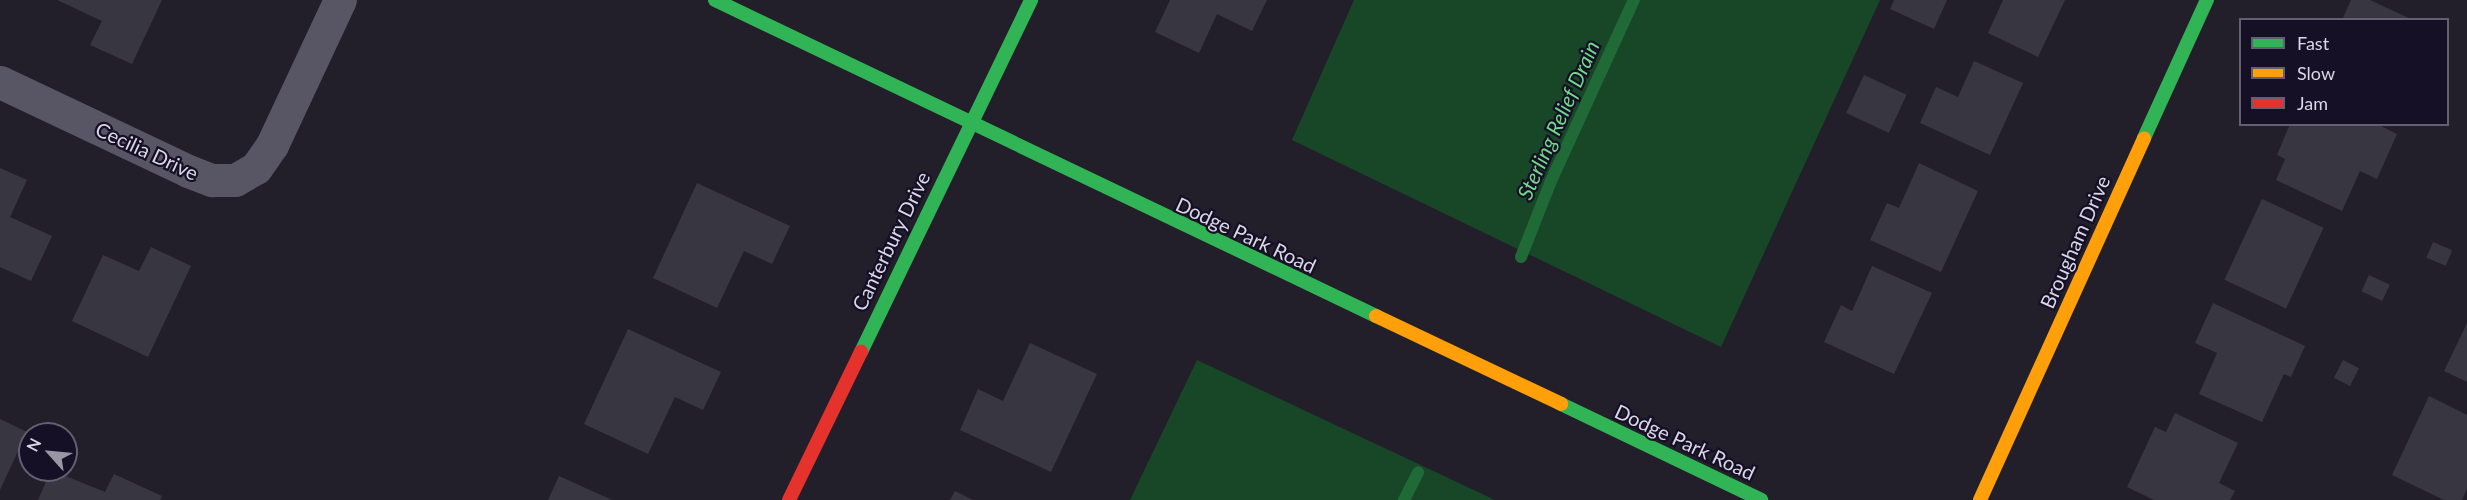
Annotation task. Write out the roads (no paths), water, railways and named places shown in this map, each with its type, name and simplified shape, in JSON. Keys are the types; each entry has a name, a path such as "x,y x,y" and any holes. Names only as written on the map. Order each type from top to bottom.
{"street":[{"name":"Cecilia Drive","path":"0,82 188,171 212,180 235,180 256,168 272,145 340,0"},
{"name":"Dodge Park Road","path":"716,0 970,121 1161,216 1761,500"},
{"name":"Canterbury Drive","path":"789,500 970,121 1031,0"},
{"name":"Brougham Drive","path":"1980,500 2207,0"}],"waterway":[{"name":"Sterling Relief Drain","path":"1521,257 1551,181 1634,0"},
{"name":"Sterling Relief Drain","path":"1404,500 1418,472"}]}
